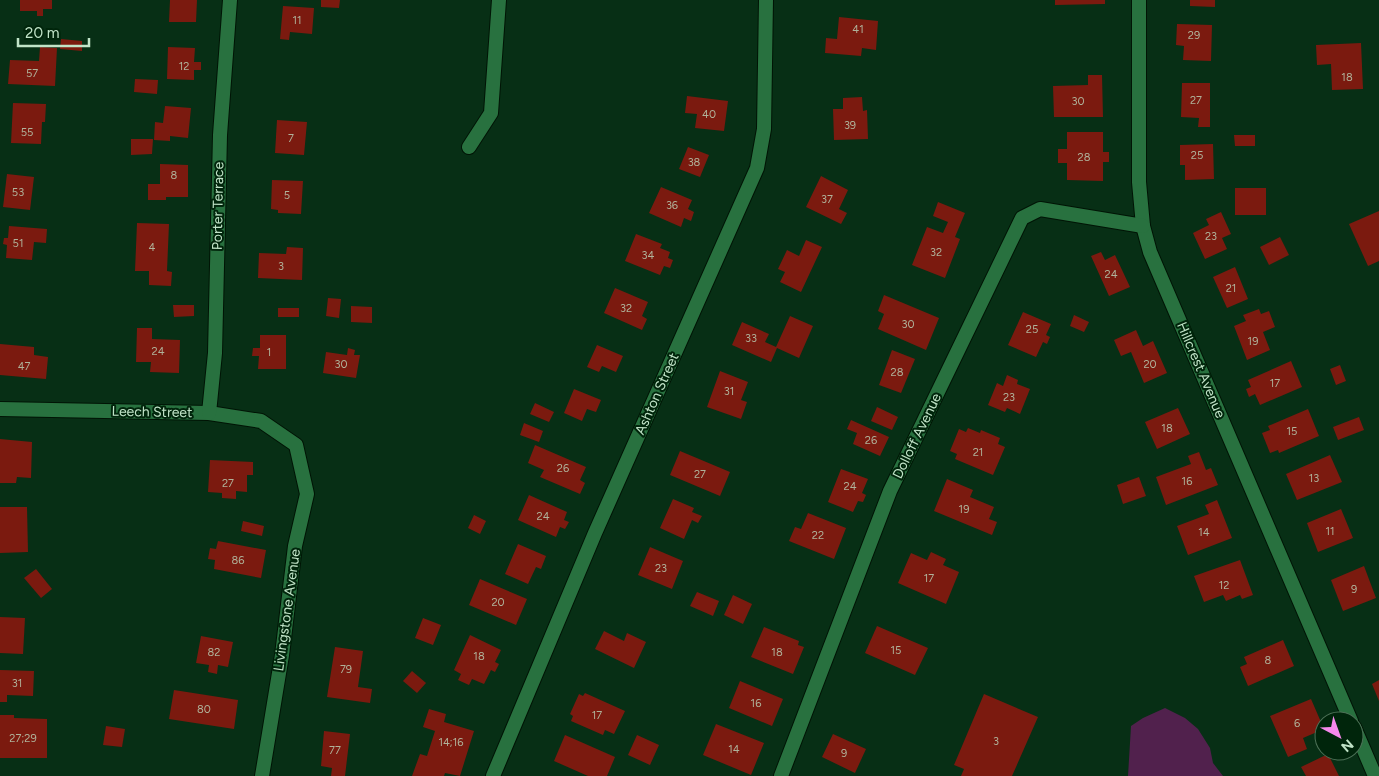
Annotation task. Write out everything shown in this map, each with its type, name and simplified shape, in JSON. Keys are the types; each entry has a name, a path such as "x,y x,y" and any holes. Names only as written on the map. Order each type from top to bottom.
{"street":[{"name":"Porter Terrace","path":"209,413 214,353 220,135 230,0"},
{"path":"469,147 491,113 499,0"},
{"name":"Ashton Street","path":"493,776 595,534 757,168 764,129 766,0"},
{"name":"Hillcrest Avenue","path":"1139,0 1139,182 1143,226 1150,252 1347,711"},
{"name":"Dolloff Avenue","path":"781,776 890,491 1022,218 1040,209 1143,226"},
{"name":"Leech Street","path":"0,409 209,413 261,421 296,445"},
{"name":"Livingstone Avenue","path":"262,776 282,654 296,546 307,494 296,445"},
{"path":"1364,750 1375,776"}],"shaded area":[{"path":"1165,708 1185,718 1198,729 1210,748 1213,763 1223,776 1128,776 1131,726"}],"building":[{"path":"20,0 52,0 52,9 43,9 43,16 37,16 37,11 20,11"},
{"path":"170,0 197,0 196,22 169,22"},
{"path":"321,0 340,0 339,8 321,7"},
{"path":"1055,0 1105,0 1105,4 1055,5"},
{"path":"1190,0 1215,0 1215,7 1190,6"},
{"path":"283,6 314,8 312,34 290,32 289,40 280,39"},
{"path":"839,17 878,21 876,50 862,48 861,56 825,53 826,38 837,39"},
{"path":"1177,24 1212,25 1211,61 1183,60 1184,46 1176,45"},
{"path":"61,39 82,41 82,51 60,49"},
{"path":"1361,43 1363,89 1332,90 1331,64 1317,65 1316,45"},
{"path":"40,47 57,48 55,86 8,84 10,60 39,61"},
{"path":"168,47 195,48 194,62 201,62 201,70 194,70 194,80 167,79"},
{"path":"1088,75 1102,75 1103,117 1054,117 1053,86 1088,85"},
{"path":"135,79 158,80 157,94 134,92"},
{"path":"1182,83 1210,83 1210,127 1198,127 1199,118 1181,117"},
{"path":"687,96 728,101 724,131 695,128 697,114 685,113"},
{"path":"862,97 863,111 867,110 868,139 834,140 833,109 843,109 843,98"},
{"path":"13,103 46,104 45,122 42,122 41,144 11,143"},
{"path":"165,106 191,108 188,138 170,136 170,141 154,140 155,122 163,123"},
{"path":"277,120 307,122 304,155 275,153"},
{"path":"1067,132 1103,132 1103,152 1109,152 1109,162 1103,162 1103,181 1067,180 1067,163 1058,163 1058,149 1067,149"},
{"path":"1234,135 1255,135 1255,146 1235,146"},
{"path":"131,139 153,139 152,154 131,155"},
{"path":"1213,144 1214,179 1185,180 1185,165 1180,165 1180,145"},
{"path":"688,147 709,155 700,177 679,169"},
{"path":"160,164 188,165 188,197 166,197 166,200 148,200 148,184 160,184"},
{"path":"7,174 34,177 30,210 3,207"},
{"path":"821,176 848,190 839,209 847,213 841,224 806,207"},
{"path":"272,180 303,181 301,214 278,213 278,210 271,209"},
{"path":"661,187 692,200 688,209 694,212 691,221 684,218 681,227 649,213"},
{"path":"1235,188 1266,188 1266,215 1235,215"},
{"path":"938,202 965,213 955,237 960,239 945,278 912,265 927,227 943,233 948,222 933,216"},
{"path":"1379,211 1379,261 1368,266 1349,224"},
{"path":"1221,212 1231,234 1222,238 1227,249 1205,259 1193,233 1209,225 1206,219"},
{"path":"137,223 169,224 167,271 172,272 171,286 149,285 149,271 135,271"},
{"path":"9,226 47,229 46,243 34,242 32,260 6,258 7,245 3,244 4,238 8,238"},
{"path":"636,234 662,244 660,248 670,252 668,258 673,260 670,268 664,266 660,275 625,261"},
{"path":"1280,237 1289,255 1269,265 1260,247"},
{"path":"806,240 822,247 801,292 780,282 785,272 778,269 787,250 799,256"},
{"path":"287,247 303,248 302,280 258,278 259,253 286,254"},
{"path":"1101,252 1105,260 1115,255 1130,287 1109,296 1091,256"},
{"path":"1235,267 1248,299 1227,308 1213,277"},
{"path":"615,288 648,302 642,316 647,319 642,330 604,313"},
{"path":"884,295 939,318 926,350 878,329 884,314 878,311"},
{"path":"328,298 341,299 339,318 326,316"},
{"path":"173,305 194,305 194,316 174,317"},
{"path":"351,306 372,307 372,323 351,322"},
{"path":"278,308 299,308 299,317 278,317"},
{"path":"1259,309 1261,314 1269,311 1275,327 1263,332 1270,350 1247,360 1234,326 1246,321 1243,315"},
{"path":"1023,312 1051,324 1046,335 1050,337 1047,344 1043,342 1036,357 1008,345"},
{"path":"1074,315 1089,322 1084,332 1070,326"},
{"path":"790,316 813,326 799,358 777,348 771,362 732,345 742,322 769,334 765,342 776,347"},
{"path":"137,328 152,328 152,339 180,340 179,373 150,372 151,362 136,362"},
{"path":"1136,330 1143,346 1153,341 1167,373 1144,383 1131,352 1121,356 1114,340"},
{"path":"260,335 286,335 286,369 258,369 259,356 252,356 253,348 260,348"},
{"path":"0,344 34,347 34,355 48,357 46,379 0,375"},
{"path":"597,345 623,356 616,372 602,366 599,372 587,367"},
{"path":"348,348 355,350 354,355 360,355 356,378 323,373 326,352 347,355"},
{"path":"892,350 915,359 901,393 879,385"},
{"path":"1291,361 1302,387 1260,405 1255,394 1249,397 1246,389 1251,387 1248,380"},
{"path":"1340,365 1346,381 1336,385 1330,369"},
{"path":"720,371 748,382 741,400 747,402 741,419 707,407"},
{"path":"1007,375 1018,380 1017,384 1030,389 1020,414 1007,408 1005,412 988,405 997,383 1003,386"},
{"path":"574,389 601,400 596,412 587,409 582,421 564,413"},
{"path":"535,403 554,412 549,422 530,414"},
{"path":"877,407 898,417 892,430 871,421"},
{"path":"1178,408 1190,434 1157,449 1145,422"},
{"path":"1308,409 1319,436 1279,453 1278,450 1270,453 1262,433 1270,430 1268,426"},
{"path":"1359,417 1364,430 1338,440 1333,427"},
{"path":"851,420 889,437 880,456 853,444 857,433 847,429"},
{"path":"524,423 543,431 539,442 520,435"},
{"path":"968,428 980,433 981,430 1000,438 998,444 1005,447 993,475 955,459 957,454 950,451 959,429 966,432"},
{"path":"0,439 32,442 31,478 17,477 16,483 0,483"},
{"path":"535,445 586,467 580,480 585,483 580,494 540,477 544,470 528,463"},
{"path":"680,451 730,472 720,496 670,475"},
{"path":"1199,452 1206,470 1211,468 1218,485 1166,505 1156,477 1191,464 1188,456"},
{"path":"1330,455 1342,482 1297,500 1286,474"},
{"path":"210,460 253,462 253,475 247,475 247,492 236,491 236,499 222,498 222,493 208,492"},
{"path":"841,469 868,479 862,493 866,495 863,502 858,501 853,512 828,502"},
{"path":"1139,477 1146,496 1123,504 1117,485"},
{"path":"947,479 973,490 970,497 994,507 989,519 997,522 992,535 934,511"},
{"path":"529,495 567,512 564,520 569,522 565,529 560,527 556,537 518,520"},
{"path":"673,499 694,508 692,512 702,516 698,523 692,520 684,539 660,528"},
{"path":"1217,500 1232,538 1188,555 1177,526 1209,514 1205,505"},
{"path":"0,507 27,507 28,552 0,553"},
{"path":"1341,509 1353,538 1318,552 1307,523"},
{"path":"808,513 846,528 834,559 789,541 795,527 801,529"},
{"path":"474,515 486,521 480,534 468,528"},
{"path":"243,521 264,526 262,536 241,531"},
{"path":"218,541 266,550 261,578 214,569 215,560 208,559 210,548 216,549"},
{"path":"518,544 546,556 541,569 536,567 528,584 505,574"},
{"path":"650,547 683,561 672,589 638,575"},
{"path":"931,552 946,559 943,565 959,572 946,604 898,583 911,553 927,560"},
{"path":"1240,560 1253,595 1242,599 1240,595 1226,601 1223,595 1204,602 1194,576"},
{"path":"1364,566 1376,598 1343,611 1331,580"},
{"path":"36,569 52,589 41,598 24,578"},
{"path":"480,579 527,599 516,625 469,605"},
{"path":"697,592 719,601 713,616 690,606"},
{"path":"733,595 752,604 743,624 724,615"},
{"path":"0,617 25,618 23,654 0,653"},
{"path":"423,618 441,625 433,645 415,638"},
{"path":"877,626 928,648 915,675 865,653"},
{"path":"764,627 799,641 798,645 804,647 793,674 751,657"},
{"path":"604,631 624,641 627,633 646,642 634,668 595,649"},
{"path":"470,635 501,650 495,662 499,664 495,672 491,670 484,684 472,679 469,685 458,680 461,674 454,670"},
{"path":"201,636 233,642 228,667 218,665 217,674 208,672 209,665 196,663"},
{"path":"1283,640 1294,666 1248,686 1240,667 1247,664 1244,657"},
{"path":"335,647 363,651 358,687 372,689 370,703 327,697"},
{"path":"0,670 34,671 33,696 7,695 7,702 0,702"},
{"path":"412,671 426,683 417,693 403,681"},
{"path":"1379,680 1379,701 1372,684"},
{"path":"740,681 783,699 772,726 729,708"},
{"path":"174,690 238,700 234,729 169,719"},
{"path":"585,693 625,711 614,734 605,730 603,735 571,721 573,716 570,714 579,694 583,696"},
{"path":"984,694 1038,717 1012,776 961,776 964,769 954,765"},
{"path":"1311,699 1316,711 1314,711 1314,733 1303,738 1307,749 1288,757 1270,716"},
{"path":"429,709 446,714 444,722 474,731 460,776 445,773 444,776 412,776 420,754 427,756 435,731 423,727"},
{"path":"0,715 14,715 14,718 47,719 47,758 0,758"},
{"path":"716,724 764,743 751,775 703,755"},
{"path":"106,726 125,729 122,747 103,745"},
{"path":"324,731 350,734 345,776 331,776 332,768 321,766"},
{"path":"833,734 866,749 855,773 822,757"},
{"path":"565,735 615,757 607,776 588,776 554,761"},
{"path":"637,735 659,745 650,765 628,755"},
{"path":"1314,761 1332,761 1339,776 1306,776 1301,767"}]}
